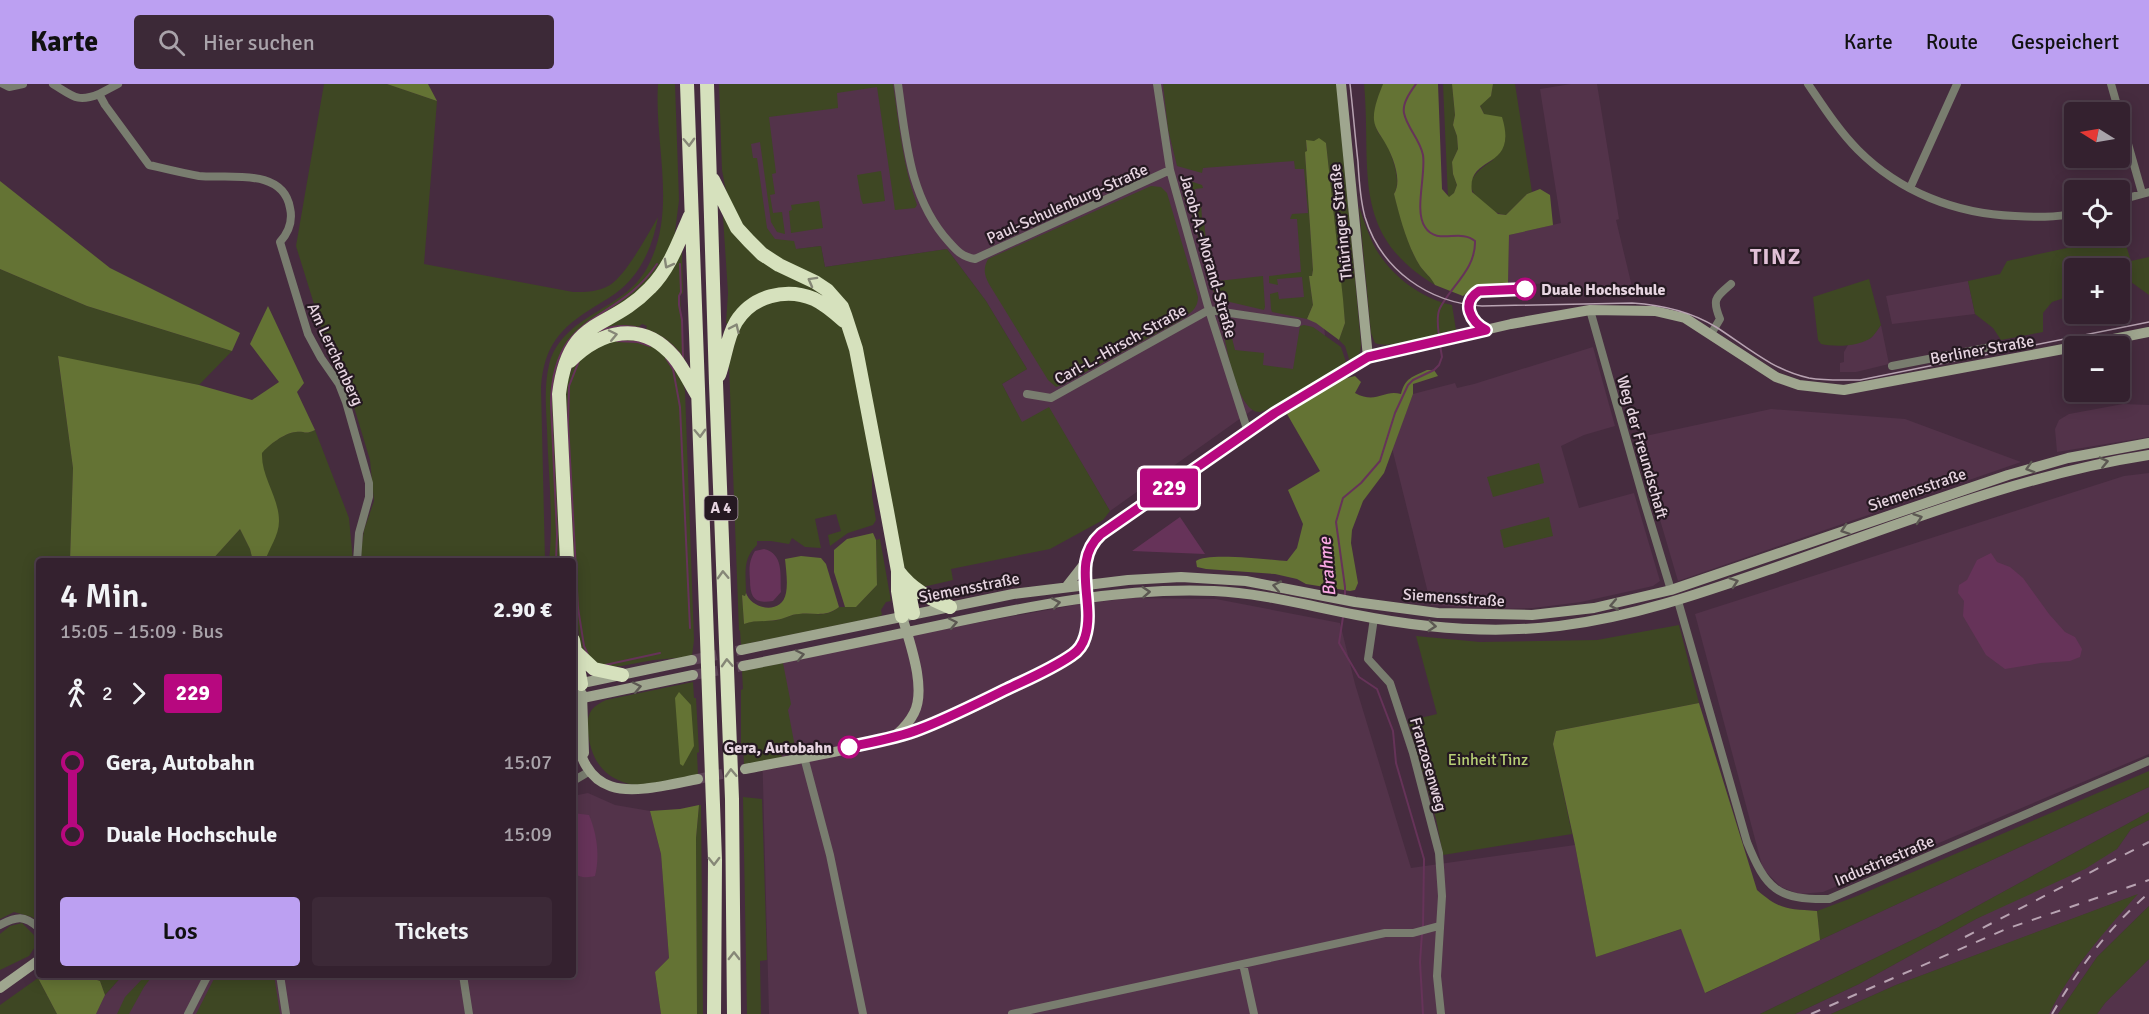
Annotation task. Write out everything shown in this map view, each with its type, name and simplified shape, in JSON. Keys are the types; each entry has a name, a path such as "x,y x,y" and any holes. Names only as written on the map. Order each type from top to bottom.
{"highway":[{"name":"A 4","path":"687,84 715,879 714,1014"},
{"name":"A 4","path":"707,84 732,799 734,1014"},
{"path":"710,173 737,228 749,241 779,266 827,290 842,307 856,350 898,571 898,591 908,614"},
{"path":"567,558 559,394 565,366 573,346 582,335 636,300 661,276 670,262 692,211"},
{"path":"716,383 736,322 747,309 761,299 774,295 800,294 825,305 848,325"},
{"path":"565,366 586,347 606,336 620,332 634,334 663,346 674,357 699,398"},
{"path":"898,571 907,583 921,594 950,607"},
{"path":"907,583 908,614"},
{"path":"576,647 594,669 622,675"},
{"path":"576,666 577,685"}],"main road":[{"name":"Thüringer Straße","path":"1341,84 1368,357"},
{"name":"Berliner Straße","path":"1067,586 1084,563 1090,547 1101,534 1284,407 1368,357 1438,340 1590,310 1655,311 1685,318 1776,377 1798,385 1844,390 2064,349"},
{"name":"Berliner Straße","path":"2130,336 2149,332"},
{"name":"Siemensstraße","path":"741,650 908,614 1032,591 1138,579 1213,578 1277,586 1334,598 1438,613 1545,615 1620,604 1671,590 2008,475 2068,458 2149,443"},
{"name":"Siemensstraße","path":"742,666 1016,610 1088,598 1161,591 1212,591 1273,598 1350,614 1438,627 1528,628 1595,621 1678,601 2007,487 2118,459 2149,454"},
{"path":"745,769 921,729 1007,689 1072,655 1078,650 1086,635 1088,598 1084,563"},
{"path":"1374,618 1376,605"},
{"path":"896,736 914,713 918,701 918,684 906,633 908,614"},
{"path":"590,771 584,751 577,685 692,660"},
{"path":"578,699 693,675"},
{"path":"914,713 926,718 941,720"},
{"path":"576,736 579,752 590,771 612,788 638,791 698,779"},
{"path":"0,988 36,962"}],"street":[{"path":"3,84 9,87 23,84"},
{"path":"53,84 75,97 86,100 117,84"},
{"name":"Paul-Schulenburg-Straße","path":"898,84 914,183 930,217 963,257 975,259 1170,170"},
{"name":"Jacob-A.-Morand-Straße","path":"1157,84 1170,170 1209,310 1248,432"},
{"path":"1808,84 1858,150 1884,172 1910,188 1936,201 2001,216 2038,217 2064,214"},
{"path":"1910,188 1957,84"},
{"path":"2111,84 2145,192 2130,197"},
{"name":"Am Lerchenberg","path":"99,94 149,165 198,176 259,179 275,185 286,197 291,216 286,235 279,242 308,334 343,392 369,483 369,497 359,533 357,558"},
{"path":"1711,334 1720,319 1715,299 1731,284"},
{"name":"Carl-L.-Hirsch-Straße","path":"1027,394 1051,398 1209,310 1297,323"},
{"name":"Weg der Freundschaft","path":"1590,310 1671,590"},
{"path":"1892,366 1996,346"},
{"name":"Industriestraße","path":"1678,601 1747,842 1759,872 1777,890 1801,899 1829,898 2149,761"},
{"name":"Franzosenweg","path":"1374,618 1368,659 1390,683 1431,818 1439,859 1442,896 1436,928 1441,1014"},
{"path":"804,757 830,855 863,1014"},
{"path":"576,779 590,771"},
{"path":"0,925 16,918 30,920 36,925"},
{"path":"1012,1014 1385,933 1413,933 1436,928"},
{"path":"1243,964 1254,1014"},
{"path":"188,1014 206,978"},
{"path":"280,978 286,1014"},
{"path":"463,978 469,1014"}],"shaded area":[{"path":"732,84 1301,84 1327,357 1110,511 1049,408 1022,423 1002,384 1027,369 986,301 947,249 825,267 821,246 782,251 767,240"},
{"path":"1571,84 1597,84 1619,219 1616,220 1634,295 1580,295 1567,286 1556,283 1508,285 1509,235 1561,223 1540,89"},
{"path":"1968,281 1975,314 1892,324 1886,296"},
{"path":"1881,325 1889,364 1856,372 1840,372 1840,363 1844,362 1844,352 1848,345 1871,338"},
{"path":"1593,347 1615,426 1584,435 1561,446 1579,508 1634,493 1660,581 1653,586 1581,602 1533,608 1498,609 1431,605 1392,448 1413,394 1455,383 1457,388 1474,384"},
{"path":"2123,404 2149,405 2149,437 2057,452 2055,429 2059,420 2069,414"},
{"path":"1771,409 1905,419 2021,462 1678,581 1636,438"},
{"path":"2149,473 2149,754 1823,892 1799,894 1781,887 1763,869 1695,614 2124,476"},
{"path":"1180,517 1205,554 1132,551"},
{"path":"764,549 775,555 780,566 781,592 773,601 767,602 755,598 750,586 750,565 753,555 755,551"},
{"path":"1991,553 1997,562 2010,567 2023,578 2049,614 2065,632 2075,637 2082,649 2080,657 2070,661 2005,669 1986,655 1963,616 1964,601 1958,593 1959,585 1967,580 1977,560"},
{"path":"1132,598 1216,599 1340,623 1355,684 1411,868 1575,845 1596,957 1682,929 1706,993 2149,787 2149,812 1939,927 1760,1014 769,1014 760,668 911,635 1080,604"},
{"path":"588,793 615,805 650,811 661,854 669,958 655,972 661,1014 96,1014 105,995 120,978 576,978 576,795"},
{"path":"576,813 589,815 596,837 597,853 595,876 576,874"},
{"path":"2149,820 2149,906 2097,957 2058,1014 2049,1014 2060,992 2098,938 2136,895 1896,985 1831,1014 1795,1014 1859,984 1976,919 2117,849 2131,829"},
{"path":"2149,959 2149,1014 2097,1014 2105,1003"}],"green space":[{"path":"324,84 387,84 437,101 424,264 573,292 597,290 610,285 623,273 658,217 650,247 629,282 563,331 550,349 546,360 541,387 545,558 362,558 364,530 374,501 370,460 348,387 328,349 296,246"},
{"path":"387,84 428,84 437,101"},
{"path":"658,84 675,84 679,200 674,240 660,271 558,366 554,400 561,527 560,558 549,558 551,512 546,397 549,365 556,348 567,334 624,294 647,268 656,246 663,201"},
{"path":"719,84 893,84 905,160 917,205 915,208 895,210 877,87 837,93 838,108 769,117 776,173 772,174 775,194 770,195 773,213 782,212 785,234 777,232 771,222 760,142 751,144 753,158 757,158 767,228 775,239 794,241 796,249 821,246 825,267 947,249 986,301 1027,369 1002,384 1022,422 1049,407 1110,511 1103,520 1050,549 951,569 953,580 923,587 907,573 903,564 858,334 852,316 748,236 729,201 725,186 722,170"},
{"path":"1163,84 1337,84 1361,344 1358,355 1353,360 1350,362 1345,346 1339,340 1345,323 1326,143 1306,141 1307,152 1305,152 1313,270 1312,276 1309,276 1313,305 1307,319 1272,312 1270,294 1278,292 1279,299 1304,297 1302,277 1277,279 1278,285 1269,283 1269,276 1301,272 1297,219 1290,219 1292,214 1308,213 1304,169 1295,169 1294,161 1203,168 1202,173 1177,166 1168,129"},
{"path":"1364,84 1383,84 1376,111 1376,127 1393,161 1397,176 1394,194 1408,240 1415,258 1435,285 1408,265 1389,244 1377,221 1370,196 1367,171"},
{"path":"1383,84 1438,84 1442,189 1449,197 1454,193 1457,185 1452,162 1458,149 1453,125 1455,115 1452,84 1493,84 1491,96 1480,106 1484,114 1502,117 1505,134 1504,146 1498,155 1477,172 1472,180 1472,192 1498,214 1506,215 1527,194 1540,189 1550,195 1553,225 1509,235 1508,285 1479,287 1463,296 1435,285 1415,258 1396,203 1394,194 1397,175 1393,160 1375,123 1375,106"},
{"path":"1443,84 1452,84 1455,115 1453,125 1458,149 1452,162 1457,185 1454,193 1448,198"},
{"path":"1493,84 1515,84 1532,192 1527,194 1506,215 1497,213 1477,198 1471,186 1479,170 1493,160 1484,114 1480,105 1491,96"},
{"path":"1319,138 1326,143 1343,299 1345,323 1339,340 1307,319 1313,305 1309,276 1312,276 1313,270 1305,152 1307,151 1306,140 1314,141"},
{"path":"881,171 885,201 863,204 857,175"},
{"path":"1180,179 1202,185 1203,188 1195,189 1196,202 1201,202 1207,250 1211,254 1206,261 1202,261 1200,244 1188,202 1184,199"},
{"path":"0,181 110,268 240,333 232,351 87,306 0,269"},
{"path":"1151,186 1161,187 1167,193 1198,297 1197,305 1181,320 1056,387 1048,380 989,284 985,272 988,259"},
{"path":"819,201 823,228 791,233 789,211 792,210 791,205"},
{"path":"1359,207 1377,251 1391,270 1419,292 1452,305 1456,330 1403,343 1382,345 1375,343 1371,333"},
{"path":"725,215 825,295 837,308 790,289 730,325 726,323 728,293 723,217"},
{"path":"2077,246 2126,246 2131,261 2149,257 2149,295 2130,281 2130,258 2064,258 2064,298 2052,302 2043,313 2043,332 2001,340 1993,328 1975,314 1968,281 2000,274 2007,261"},
{"path":"682,251 683,293 680,295 685,366 645,332 647,326 642,324 635,330 575,347"},
{"path":"0,269 87,306 232,351 199,385 58,357 73,468 70,558 36,558 36,920 14,912 0,919"},
{"path":"1263,276 1264,310 1217,299 1209,282"},
{"path":"1869,279 1881,325 1872,337 1861,343 1840,346 1821,344 1818,340 1813,297"},
{"path":"777,298 809,300 841,326 847,338 872,464 872,496 876,520 873,525 848,533 830,546 828,535 841,531 836,514 815,519 821,548 805,547 792,538 789,544 757,541 746,567 746,593 745,596 742,595 744,624 778,620 797,614 823,614 839,607 856,607 877,585 876,540 880,539 891,601 886,602 881,610 882,615 877,617 741,645 729,365 739,327 748,315"},
{"path":"268,306 304,383 297,392 315,430 296,432 282,437 262,453 264,470 276,504 279,521 276,537 266,558 252,558 240,529 214,558 70,558 73,468 58,356 199,385 252,400 279,382 250,344"},
{"path":"1300,326 1313,327 1341,347 1347,365 1264,411 1256,411 1242,397 1225,340 1232,338 1235,350 1264,353 1263,365 1293,369"},
{"path":"625,336 662,349 682,379 685,391 694,640 692,656 599,667 581,648 576,602 576,558 573,558 564,397 577,361 582,354"},
{"path":"1427,370 1434,370 1438,376 1413,384 1413,394 1384,473 1363,501 1352,530 1351,543 1358,583 1355,590 1306,584 1297,579 1275,574 1197,567 1196,561 1212,557 1287,561 1297,548 1303,524 1288,490 1320,471 1287,414 1339,380 1355,376 1361,382 1355,393 1369,398 1389,393 1401,394 1407,381"},
{"path":"315,430 349,518 353,558 265,558 261,453 272,443 287,435"},
{"path":"1539,463 1544,483 1493,497 1487,477"},
{"path":"1549,517 1553,536 1504,548 1500,530"},
{"path":"240,529 252,558 214,558"},
{"path":"873,533 876,540 877,585 856,607 845,607 834,572 834,550 847,539"},
{"path":"801,556 821,558 826,564 839,607 824,614 796,614 772,621 744,624 742,595 745,596 746,593 754,603 767,608 779,605 787,589 785,559"},
{"name":"Einheit Tinz","path":"1679,625 1699,703 1556,731 1553,744 1572,834 1443,855 1436,819 1408,721 1437,714 1416,636 1480,642 1597,640"},
{"path":"783,663 791,704 788,710 795,747 781,752 782,758 744,766 743,744 741,744 742,671"},
{"path":"693,682 699,752 697,753 698,775 655,784 637,785 620,781 605,771 592,751 588,733 590,712 606,700"},
{"path":"679,692 691,705 694,746 683,766 680,764 675,698"},
{"path":"1699,703 1757,890 1778,905 1798,910 1817,911 1820,940 1705,993 1681,929 1596,957 1553,744 1556,731"},
{"path":"2149,771 2149,787 1820,940 1817,911"},
{"path":"743,797 762,799 767,960 760,961 761,1014 747,1014"},
{"path":"699,805 701,805 703,1014 697,1014 696,838"},
{"path":"699,805 696,838 697,1014 661,1014 655,972 669,958 661,854 650,811"},
{"path":"2149,812 2149,820 2131,829 2117,849 2085,869 1976,919 1859,984 1795,1014 1760,1014 1939,927"},
{"path":"2138,894 2078,966 2049,1014 1831,1014 1896,985"},
{"path":"2149,906 2149,959 2097,1014 2058,1014 2097,957"},
{"path":"22,923 33,934 36,945 29,956 0,970 0,934 10,926"},
{"path":"38,978 57,1014 0,1014 0,1005"},
{"path":"38,978 91,978 100,981 105,995 96,1014 57,1014"},
{"path":"91,978 120,978 105,995 100,981"},
{"path":"143,978 151,978 129,1014 117,1014 125,997"},
{"path":"214,978 274,978 280,1014 196,1014"}],"waterway":[{"name":"Brahme","path":"1416,84 1407,97 1404,113 1423,155 1420,202 1422,220 1430,233 1469,237 1475,241 1472,260 1439,311 1439,336"},
{"path":"556,558 551,403 554,373 562,350 574,334 589,321 623,299 657,264"},
{"path":"680,264 679,305 682,320 683,358"},
{"path":"599,331 622,326 643,329 663,339 680,354"},
{"path":"617,341 638,342 650,346"},
{"name":"Brahme","path":"1345,596 1336,522 1343,498 1361,483 1380,461 1395,413 1408,385 1439,365 1442,357 1440,345"},
{"path":"666,358 673,369 680,407 690,628"},
{"path":"575,558 568,423 569,386 579,361"},
{"path":"576,571 578,608 584,646 588,655"},
{"name":"Brahme","path":"1343,617 1339,643 1359,677 1377,689 1393,731 1396,763 1424,859 1423,927"},
{"path":"605,665 660,653"},
{"name":"Brahme","path":"1422,933 1420,962 1423,1014"}],"tunnel":[{"path":"692,660 741,650"},
{"path":"693,675 743,666"},
{"path":"698,779 745,769"}],"tram line":[{"path":"1350,84 1361,197 1372,236 1395,268 1426,290 1444,298 1482,306 1632,303 1665,307 1706,321 1760,357 1783,369 1809,378 1828,380 1860,380 2149,322"}],"railway":[{"path":"1965,937 2149,842"},
{"path":"1811,1014 2006,929 2149,880"},
{"path":"2052,1014 2095,949 2149,893"}],"bus line":[{"name":"229","path":"849,747 921,729 958,713 1072,655 1083,644 1086,635 1088,598 1084,570 1085,558 1096,538 1275,413 1368,357 1486,330 1477,325 1469,312 1474,294 1479,291 1525,289"}],"place":[{"name":"Duale Hochschule","path":"1525,289"},
{"name":"Gera, Autobahn","path":"849,747"}],"district":[{"name":"TINZ","path":"1776,256"}]}
